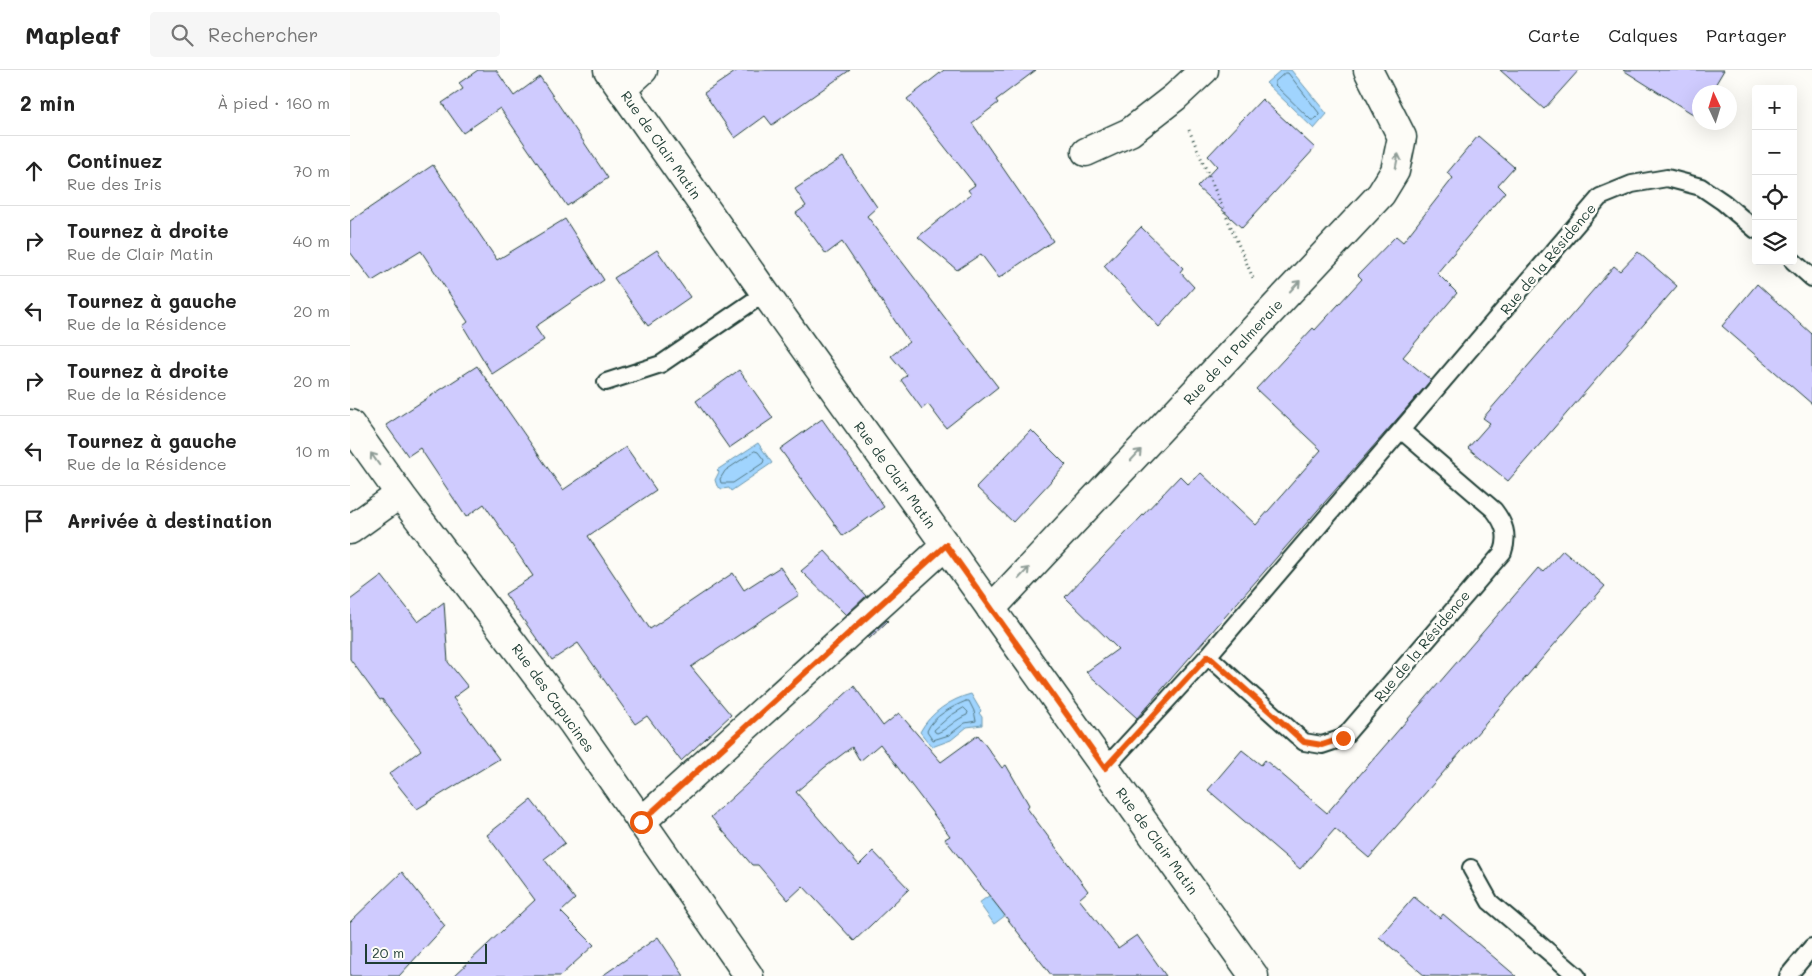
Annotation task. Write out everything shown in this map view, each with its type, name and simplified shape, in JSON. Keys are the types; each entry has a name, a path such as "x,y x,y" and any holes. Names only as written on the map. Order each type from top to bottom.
{"street":[{"path":"615,79 643,70"},
{"path":"1086,152 1130,132 1175,97 1204,70"},
{"name":"Rue de la Palmeraie","path":"991,609 1382,194 1395,171 1402,137 1368,70"},
{"name":"Rue de Clair Matin","path":"615,79 765,293 1254,976"},
{"name":"Rue des Capucines","path":"350,424 400,494 572,722 749,976"},
{"path":"350,530 400,494"},
{"path":"641,822 946,545"}],"lane":[{"name":"Rue de la Résidence","path":"1105,768 1208,656 1600,198 1632,184 1667,178 1701,187 1723,202 1752,227"},
{"path":"1797,265 1812,278"},
{"path":"606,382 661,364 765,293"},
{"name":"Rue de la Résidence","path":"1208,656 1304,742 1322,745 1343,738 1350,731 1503,552 1506,542 1504,526 1494,510 1402,431"},
{"path":"1471,868 1490,902 1577,976"},
{"path":"1788,976 1812,946"}],"path":[{"path":"1175,97 1269,314"}],"water":[{"path":"1281,70 1291,70 1327,114 1314,129 1266,83"},
{"path":"758,443 772,463 731,491 729,488 722,489 717,486 715,480 719,472 717,470"},
{"path":"971,694 981,711 979,713 982,717 982,725 967,727 951,740 932,747 920,732 924,725 935,713 949,703"},
{"path":"1027,868 1043,887 994,924 979,903"}],"building":[{"path":"478,70 496,70 514,96 540,77 608,178 567,206 500,108 463,133 442,103 463,89 459,83"},
{"path":"738,70 850,70 772,125 765,116 735,138 704,93"},
{"path":"944,70 1036,70 996,100 998,103 972,123 1053,241 999,278 981,254 957,270 918,237 971,194 968,190 975,185 907,99"},
{"path":"1500,70 1579,70 1544,109"},
{"path":"1623,70 1724,70 1715,85 1692,85 1692,113"},
{"path":"1262,99 1315,148 1242,228 1197,187 1217,166 1208,156"},
{"path":"1478,136 1514,167 1498,185 1505,192 1437,273 1457,293 1403,357 1431,380 1137,718 1086,672 1118,649 1065,597 1180,476 1188,484 1201,473 1256,525 1321,450 1256,389 1313,328 1315,330 1362,279 1358,275 1396,236 1403,242 1453,178 1447,173"},
{"path":"843,157 877,207 867,216 998,387 946,428 928,404 922,409 901,380 907,375 891,356 909,342 842,242 826,254 796,213 806,206 795,189"},
{"path":"433,165 497,260 565,219 604,280 535,327 544,340 492,374 463,326 468,322 421,251 372,281 350,252 350,221"},
{"path":"1141,227 1183,268 1180,272 1194,287 1159,327 1104,266"},
{"path":"657,250 690,297 648,326 614,278"},
{"path":"1638,252 1677,286 1508,481 1468,448 1490,423 1483,418 1614,266 1620,271"},
{"path":"1757,284 1812,334 1812,404 1722,326"},
{"path":"477,366 563,490 626,447 656,490 588,536 650,629 733,573 744,590 780,567 799,595 691,667 731,715 681,761 647,716 635,724 578,643 552,660 505,594 533,576 484,504 466,517 420,448 408,456 386,425"},
{"path":"739,370 773,418 729,448 696,401"},
{"path":"822,419 884,507 843,536 780,449"},
{"path":"1031,430 1066,465 1013,522 976,487"},
{"path":"1563,550 1605,586 1369,858 1335,829 1300,869 1208,790 1242,750 1261,765 1265,760 1327,813 1538,568 1543,572"},
{"path":"825,551 866,596 846,615 801,571"},
{"path":"382,576 418,622 444,602 448,662 468,687 453,698 499,759 417,809 389,774 421,750 382,699 380,700 350,659 350,600"},
{"path":"888,621 869,639 868,637"},
{"path":"854,686 883,726 899,713 941,762 978,735 1002,768 1006,765 1029,805 1027,808 1088,891 1079,899 1118,948 1137,935 1166,976 1052,976 945,839 950,836 880,744 860,761 852,747 796,792 859,865 873,851 909,889 854,941 803,886 788,900 758,865 752,865 711,817"},
{"path":"531,800 565,843 544,859 575,899 561,912 594,945 560,976 454,976 535,900 487,835"},
{"path":"402,872 445,926 399,976 350,976 350,922"},
{"path":"1414,897 1440,918 1443,914 1516,976 1425,976 1379,937"},
{"path":"658,937 684,976 602,976"}],"route":[{"path":"641,822 946,545 1105,768 1208,656 1304,742 1322,745 1343,738"}]}
